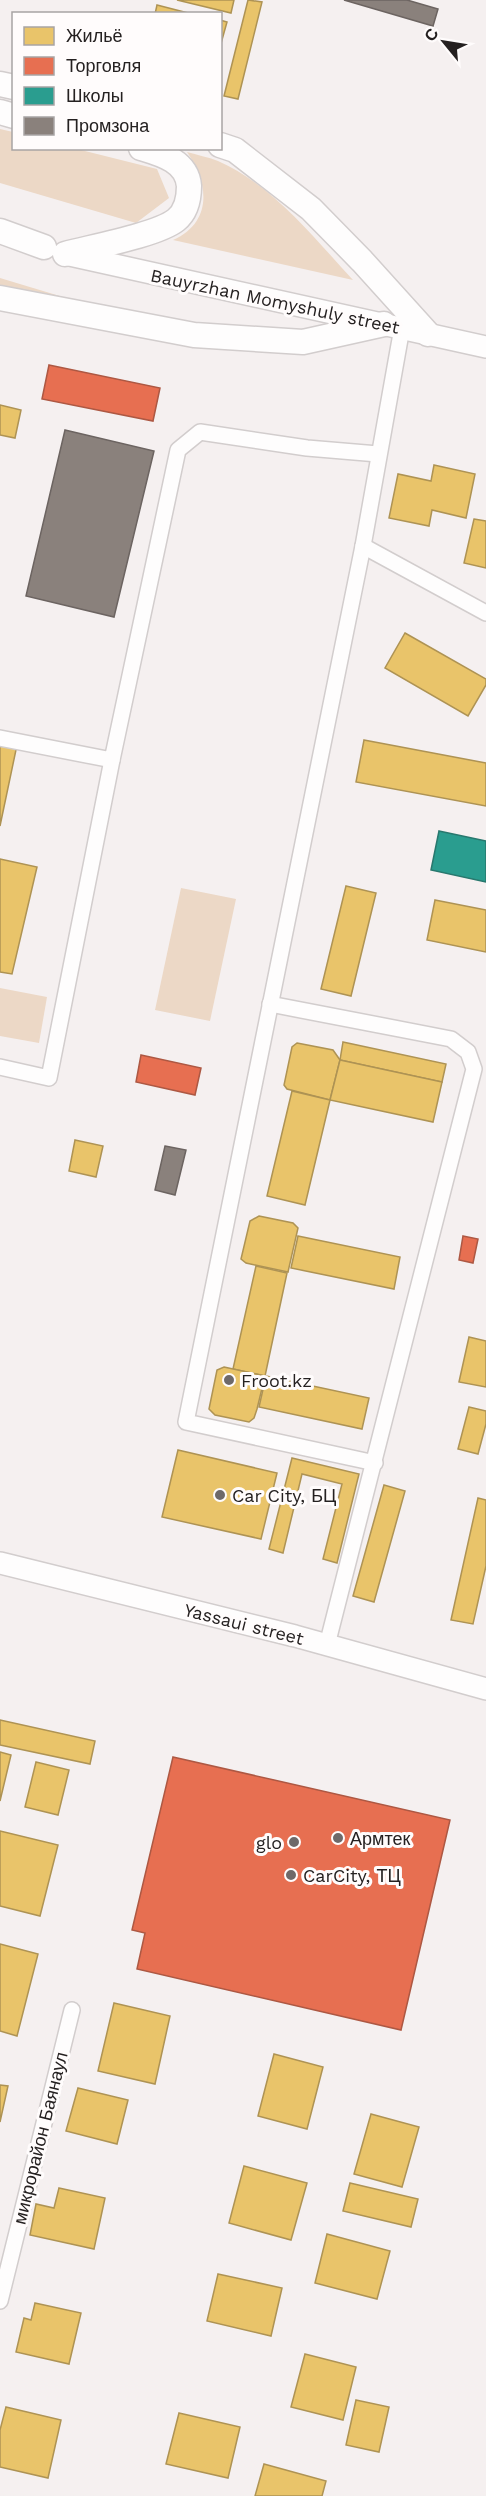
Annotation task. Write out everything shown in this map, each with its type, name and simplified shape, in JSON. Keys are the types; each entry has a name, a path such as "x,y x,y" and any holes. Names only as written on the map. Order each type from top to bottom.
{"main road":[{"path":"222,146 235,150 311,209 428,334"},
{"path":"54,251 153,231 169,224 182,214 189,196 186,173 166,156 147,150"},
{"name":"Bauyrzhan Momyshuly street","path":"0,232 54,251 486,347"},
{"path":"0,298 194,334 303,342 393,326"},
{"name":"Yassaui street","path":"0,1563 327,1645 486,1689"}],"street":[{"path":"375,1463 186,1422 363,546 378,454 393,326"},
{"path":"0,1067 49,1078 112,760 178,450 200,432 307,448 378,454"},
{"path":"363,546 486,613"},
{"path":"0,738 112,760"},
{"path":"270,1004 451,1039 468,1052 474,1069 327,1645"},
{"name":"микрорайон Баянаул","path":"0,2301 72,2010"}],"shaded area":[{"path":"0,129 12,132 12,150 81,150 157,169 169,198 136,223 0,183"},
{"path":"187,152 218,161 257,184 308,230 353,280 173,240 195,223 201,212 203,201 200,176"},
{"path":"0,278 126,316 0,291"},
{"path":"181,888 236,899 210,1021 155,1010"},
{"path":"0,988 47,997 39,1043 0,1036"}],"building: Жильё":[{"path":"177,0 234,0 231,13"},
{"path":"248,0 262,2 238,99 224,96"},
{"path":"157,5 184,12 155,12"},
{"path":"222,21 227,22 222,40"},
{"path":"0,405 21,410 15,438 0,435"},
{"path":"434,465 475,474 466,518 432,510 429,526 389,518 398,474 431,481"},
{"path":"474,519 486,521 486,568 464,563"},
{"path":"405,633 486,679 486,685 468,716 385,668"},
{"path":"364,740 486,763 486,806 356,782"},
{"path":"0,742 17,745 0,826"},
{"path":"0,859 37,867 12,974 0,972"},
{"path":"346,886 376,893 351,996 321,989"},
{"path":"435,900 486,910 486,952 427,940"},
{"path":"343,1042 446,1064 442,1082 340,1060"},
{"path":"297,1043 333,1050 340,1060 330,1100 287,1089 284,1085 292,1047"},
{"path":"340,1060 442,1082 433,1122 330,1100"},
{"path":"292,1091 330,1100 305,1205 267,1196"},
{"path":"75,1140 103,1146 96,1177 69,1171"},
{"path":"259,1216 293,1223 298,1228 288,1272 246,1263 241,1259 250,1221"},
{"path":"298,1236 400,1257 394,1289 291,1268"},
{"path":"256,1266 287,1273 265,1376 233,1369"},
{"path":"469,1337 486,1341 486,1387 459,1382"},
{"path":"224,1367 265,1376 254,1418 249,1422 215,1415 209,1409 217,1370"},
{"path":"266,1376 369,1398 362,1429 259,1407"},
{"path":"469,1407 486,1411 486,1424 478,1454 458,1449"},
{"name":"Car City, БЦ","path":"178,1450 277,1473 261,1539 162,1517"},
{"path":"292,1458 359,1474 337,1563 323,1559 342,1484 302,1474 283,1553 269,1549"},
{"path":"384,1485 405,1491 374,1602 353,1596"},
{"path":"478,1498 486,1500 486,1566 473,1624 451,1620"},
{"path":"0,1720 95,1741 90,1764 0,1745"},
{"path":"0,1752 11,1755 0,1801"},
{"path":"36,1762 69,1770 58,1815 25,1807"},
{"path":"0,1831 58,1845 40,1916 0,1906"},
{"path":"0,1944 38,1954 17,2036 0,2031"},
{"path":"114,2003 170,2016 155,2084 98,2071"},
{"path":"274,2054 323,2067 307,2129 258,2116"},
{"path":"0,2085 8,2086 0,2122"},
{"path":"78,2088 128,2100 117,2144 66,2131"},
{"path":"371,2114 419,2127 402,2187 354,2174"},
{"path":"244,2166 307,2183 291,2240 229,2223"},
{"path":"350,2183 418,2199 411,2227 343,2211"},
{"path":"59,2188 105,2198 94,2249 30,2235 36,2204 54,2208"},
{"path":"327,2234 390,2251 377,2299 315,2283"},
{"path":"218,2274 282,2288 271,2336 207,2321"},
{"path":"35,2303 81,2313 69,2364 16,2352 24,2318 31,2320"},
{"path":"305,2354 356,2367 343,2420 291,2407"},
{"path":"356,2400 389,2407 379,2452 346,2445"},
{"path":"6,2407 61,2420 48,2478 0,2467 0,2430"},
{"path":"179,2413 240,2427 228,2478 166,2464"},
{"path":"264,2464 326,2481 322,2496 255,2496"}],"building: Торговля":[{"path":"49,365 160,388 153,421 42,399"},
{"path":"141,1055 201,1068 195,1095 136,1082"},
{"path":"463,1236 478,1239 473,1263 459,1260"},
{"name":"CarCity, ТЦ","path":"173,1757 450,1820 401,2030 137,1969 145,1933 132,1930"}],"building: Школы":[{"path":"439,831 486,841 486,882 431,870"}],"building: Промзона":[{"path":"344,0 407,0 438,9 433,26"},
{"path":"65,430 154,451 114,617 26,596"},
{"path":"165,1146 186,1150 175,1195 155,1190"}],"place":[{"name":"Froot.kz","path":"229,1380"},
{"name":"Car City, БЦ","path":"220,1495"},
{"name":"Армтек","path":"338,1838"},
{"name":"glo","path":"294,1842"},
{"name":"CarCity, ТЦ","path":"291,1875"}]}
